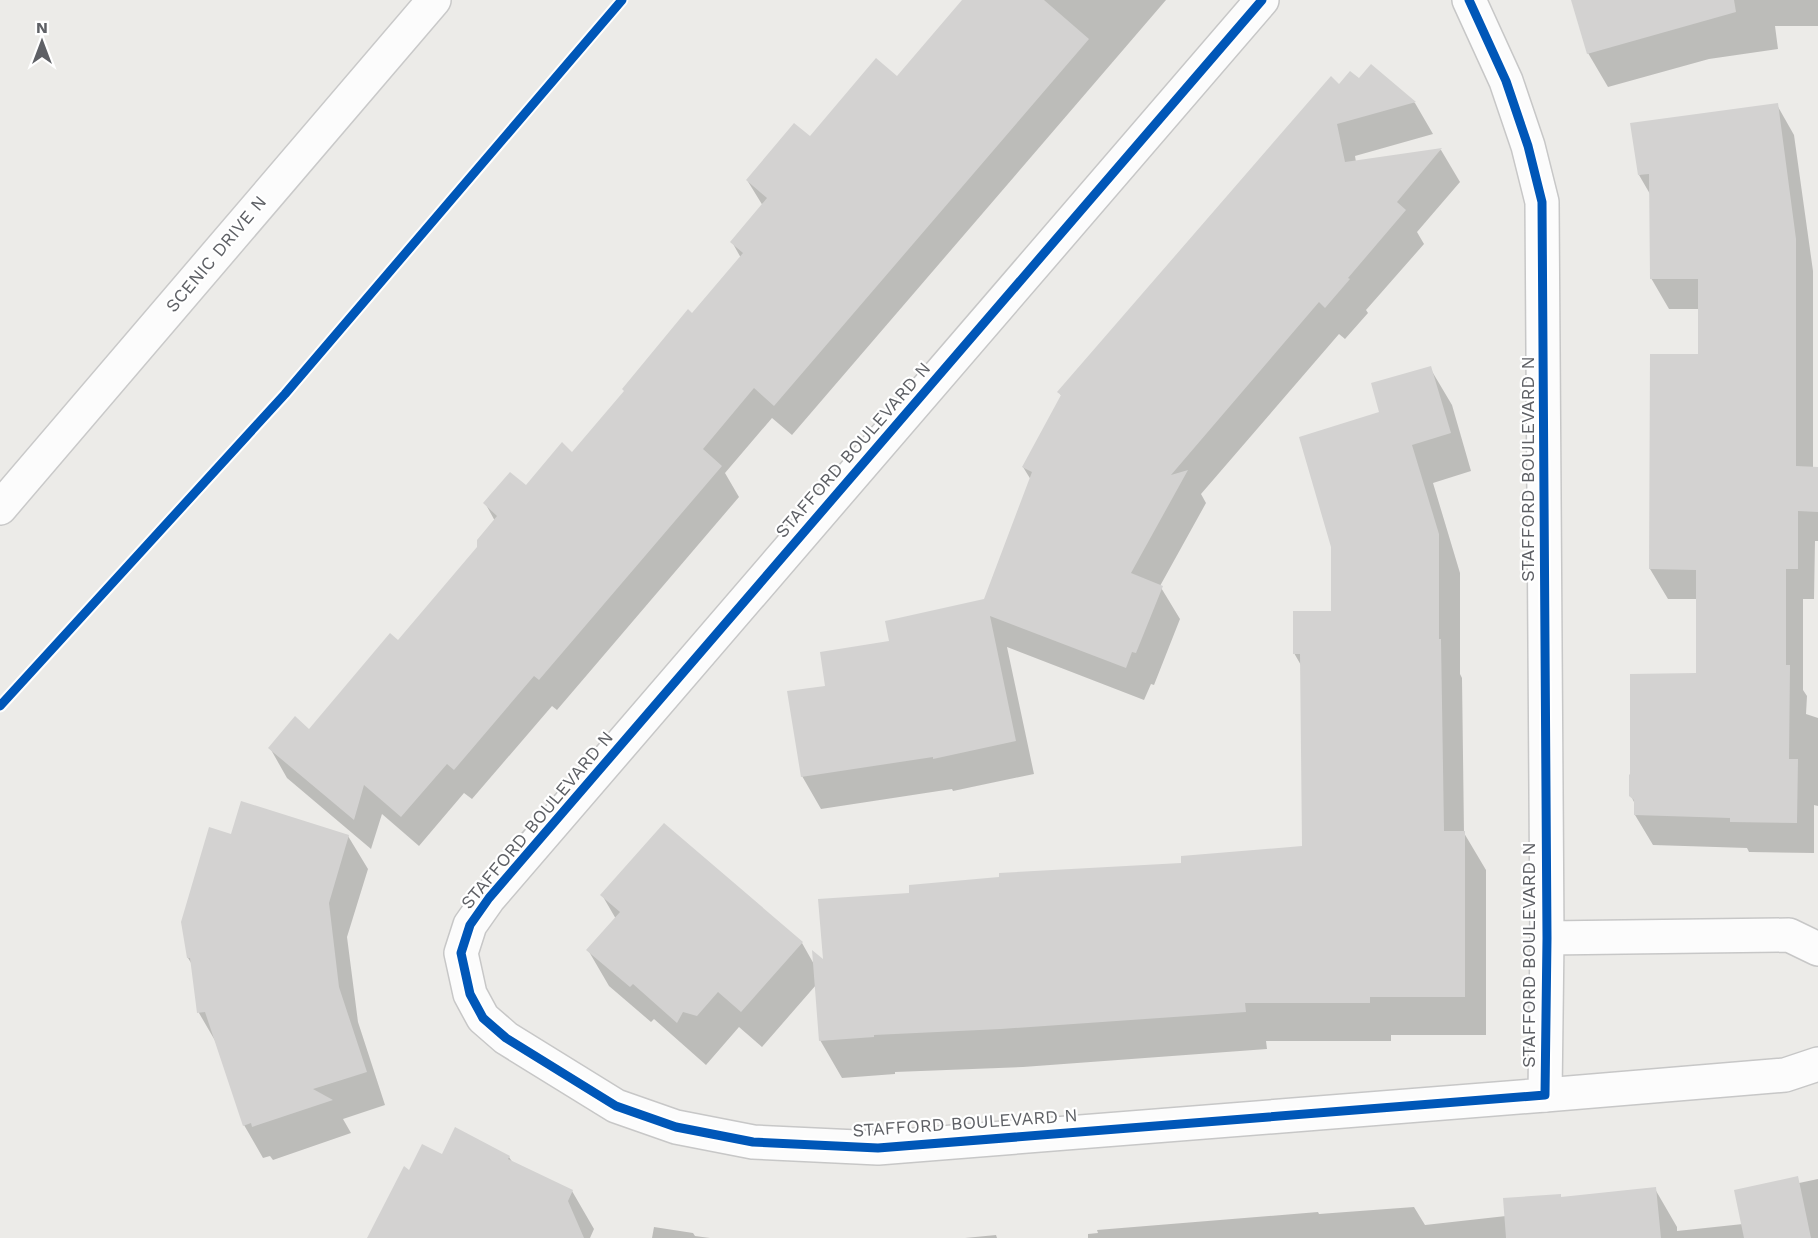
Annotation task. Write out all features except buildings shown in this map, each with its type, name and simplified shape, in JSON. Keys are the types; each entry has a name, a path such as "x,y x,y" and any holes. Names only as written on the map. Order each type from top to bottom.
{"street":[{"name":"SCENIC DRIVE N","path":"0,508 434,0"},
{"name":"STAFFORD BOULEVARD N","path":"1262,0 489,898 470,925 461,952 470,994 483,1018 506,1038 616,1106 676,1127 753,1142 878,1148 1785,1075 1818,1064"},
{"name":"STAFFORD BOULEVARD N","path":"1469,0 1506,81 1528,146 1542,202 1547,938 1545,1095"},
{"name":"STAFFORD BOULEVARD N","path":"1547,938 1790,935 1818,948"}],"cycle path":[{"path":"0,706 285,394 622,0"},
{"path":"1262,0 489,898 470,925 461,953 470,994 483,1018 506,1038 616,1106 676,1127 753,1142 878,1148 1545,1095 1547,938 1542,202 1528,146 1506,81 1469,0"}]}
